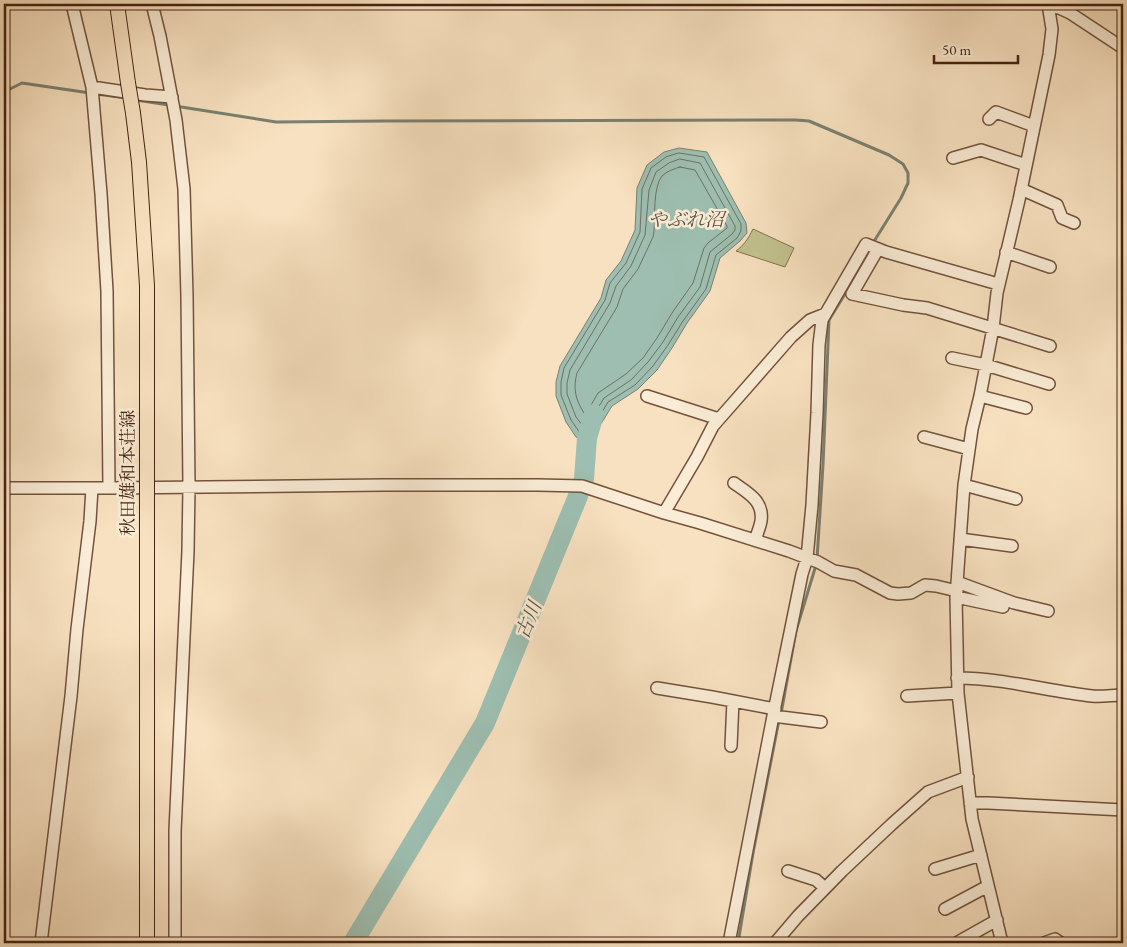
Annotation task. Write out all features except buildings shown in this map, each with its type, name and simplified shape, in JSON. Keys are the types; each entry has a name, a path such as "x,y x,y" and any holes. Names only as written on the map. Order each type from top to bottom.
{"main road":[{"name":"秋田雄和本荘線","path":"117,4 139,162 147,286 147,943"}],"street":[{"path":"72,4 92,87 101,194 107,291 109,488"},
{"path":"152,4 173,103 184,189 187,296 188,551 175,831 175,943"},
{"path":"1002,943 972,819 958,693 957,590 964,485 972,429 993,328 996,293 1021,189 1049,55 1052,29 1048,5 1070,13 1123,48"},
{"path":"92,87 145,95 173,103"},
{"path":"989,120 996,112 1034,126"},
{"path":"953,158 981,150 1026,164"},
{"path":"1021,189 1057,206 1062,218 1074,223"},
{"path":"729,943 778,715 802,574 812,560 812,505 819,345 822,320 866,244 998,284"},
{"path":"875,248 852,294 927,308 1050,346"},
{"path":"1006,252 1050,267"},
{"path":"664,514 713,426 791,337 810,320 825,314"},
{"path":"952,358 986,365 1049,384"},
{"path":"647,396 719,419"},
{"path":"980,396 1026,408"},
{"path":"924,437 969,449"},
{"path":"734,483 756,500 761,509 761,520 755,540"},
{"path":"4,488 384,485 582,486 664,514 700,523 789,551 812,560 834,572 856,575 890,593 911,593 925,585 936,586 1048,611"},
{"path":"964,485 1016,500"},
{"path":"41,943 71,696 92,488"},
{"path":"960,538 1012,546"},
{"path":"957,590 1003,607"},
{"path":"957,678 1006,681 1094,696 1123,695"},
{"path":"657,688 733,701 778,715 821,722"},
{"path":"907,696 958,693"},
{"path":"732,746 733,701"},
{"path":"775,943 825,888 928,792 968,777"},
{"path":"970,803 1123,810"},
{"path":"934,869 981,855"},
{"path":"788,871 816,880 825,888"},
{"path":"945,909 988,886"},
{"path":"958,942 996,920"},
{"path":"1044,943 1055,939 1061,943"}],"green space":[{"path":"753,229 794,248 785,267 736,251 746,242"}],"water":[{"name":"やぶれ沼","path":"679,148 707,152 746,223 747,233 720,258 710,291 657,370 638,389 612,406 592,436 584,441 576,437 566,422 556,396 556,382 560,366 601,298 606,280 621,261 635,230 637,188 647,165 664,152"}],"waterway":[{"path":"4,92 22,83 90,93"},
{"path":"96,94 127,98"},
{"path":"136,100 169,105"},
{"path":"175,106 276,122 809,121 889,155 903,164 908,173 908,183 901,198 873,243"},
{"path":"817,559 829,320 870,249"},
{"name":"古川","path":"353,943 485,723 584,479 587,438 594,414"},
{"path":"781,714 796,631 816,565"},
{"path":"738,943 753,853 779,720"}]}
